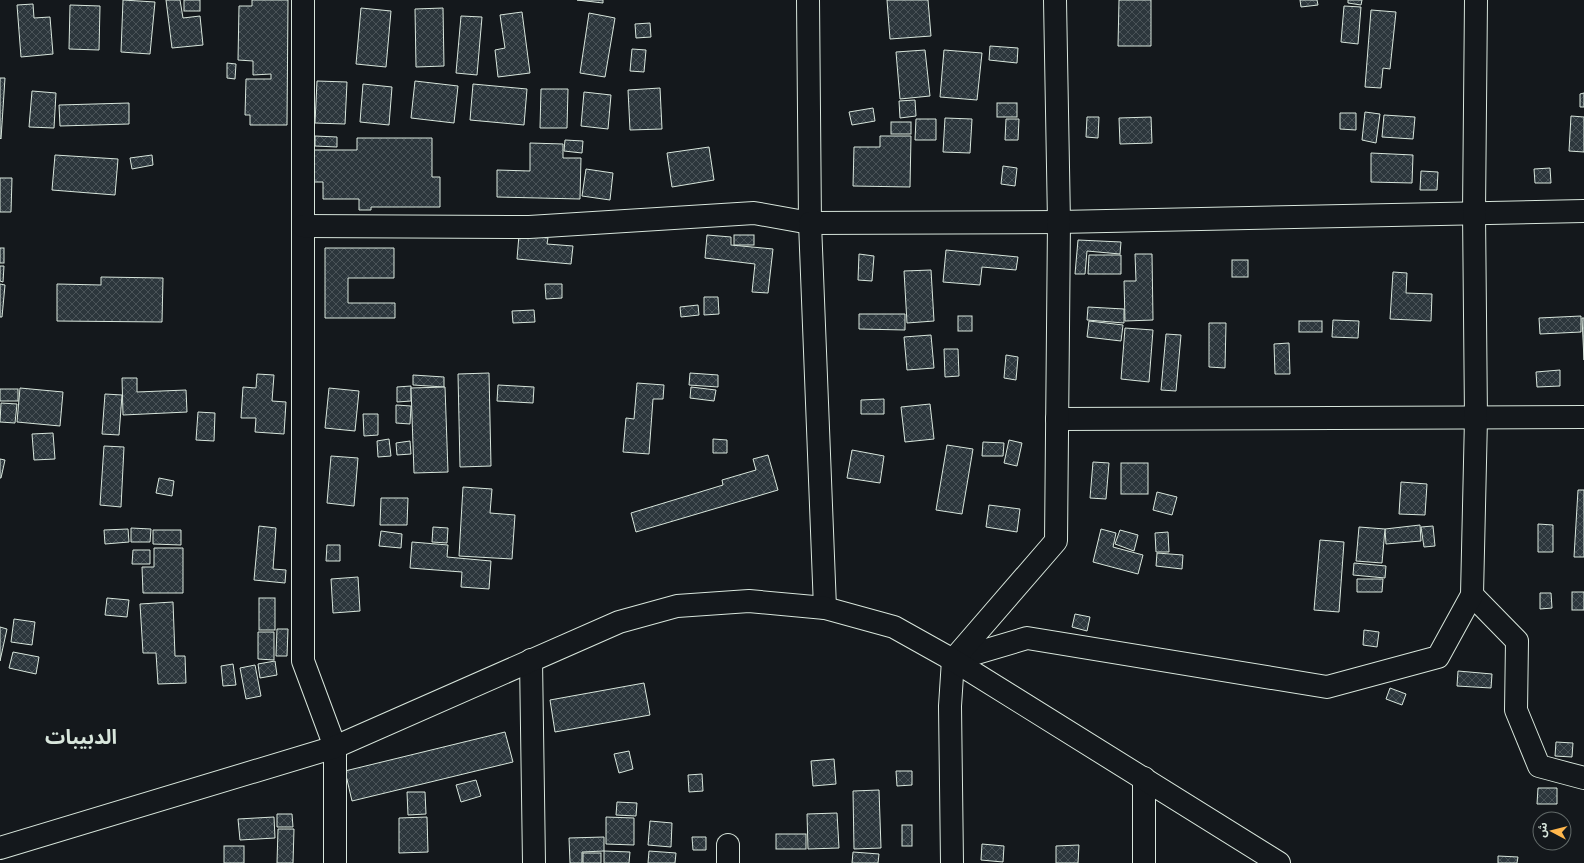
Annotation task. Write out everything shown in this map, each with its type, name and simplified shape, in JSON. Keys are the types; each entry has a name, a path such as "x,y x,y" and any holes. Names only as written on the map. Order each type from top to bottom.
{"street":[{"path":"303,0 303,661 335,747 335,863"},
{"path":"808,0 810,223 825,608"},
{"path":"952,863 950,706 953,660 1056,541 1059,222 1055,0"},
{"path":"953,660 1027,638 1328,687 1438,656 1472,595 1476,418 1474,212 1476,0"},
{"path":"303,226 529,227 754,213 810,223 1059,222 1474,212 1584,211"},
{"path":"1057,419 1584,417"},
{"path":"1472,595 1517,641 1516,710 1539,766 1584,778"},
{"path":"0,848 335,747 619,622 677,606 749,601 825,608 894,628 953,660 1279,863"},
{"path":"532,660 534,863"},
{"path":"1144,778 1144,863"}],"building":[{"path":"123,0 155,2 150,54 121,52"},
{"path":"166,0 180,0 183,18 200,16 203,45 172,48"},
{"path":"184,0 200,0 200,11 184,11"},
{"path":"252,0 288,0 287,125 250,125 250,115 245,115 246,79 271,79 271,74 253,75 253,61 238,60 239,6 252,6"},
{"path":"577,0 603,0 603,3"},
{"path":"887,0 928,0 931,36 890,39"},
{"path":"1119,0 1151,0 1151,46 1118,46"},
{"path":"1300,0 1317,0 1318,5 1301,7"},
{"path":"1348,0 1362,0 1361,5 1348,3"},
{"path":"33,4 34,18 50,17 53,54 21,57 17,5"},
{"path":"70,5 100,6 99,50 69,49"},
{"path":"1344,6 1361,7 1358,44 1341,42"},
{"path":"361,8 391,11 386,67 356,64"},
{"path":"443,8 444,66 416,67 415,9"},
{"path":"1371,10 1396,12 1390,69 1383,68 1381,88 1365,87"},
{"path":"522,12 530,73 498,77 495,50 505,48 500,15"},
{"path":"589,13 615,18 605,77 580,73"},
{"path":"461,16 482,17 477,75 456,73"},
{"path":"650,23 651,37 636,38 635,24"},
{"path":"990,46 1018,48 1017,63 989,60"},
{"path":"632,49 646,50 644,72 630,71"},
{"path":"925,50 930,96 900,99 896,52"},
{"path":"944,50 982,53 977,100 940,97"},
{"path":"227,63 236,64 235,79 227,78"},
{"path":"0,78 5,78 1,139 0,138"},
{"path":"317,81 347,82 345,124 315,123"},
{"path":"415,81 458,86 454,123 411,118"},
{"path":"363,84 392,87 389,125 360,122"},
{"path":"473,84 527,89 524,125 470,120"},
{"path":"660,88 662,129 630,130 628,90"},
{"path":"541,89 568,89 567,128 540,128"},
{"path":"32,91 56,93 54,128 29,127"},
{"path":"584,92 611,95 608,129 581,126"},
{"path":"1584,93 1584,107 1580,107 1580,94"},
{"path":"915,100 916,116 900,118 899,101"},
{"path":"129,103 129,124 60,126 59,105"},
{"path":"997,103 1017,103 1017,117 997,117"},
{"path":"873,108 875,121 852,125 849,112"},
{"path":"1365,112 1380,114 1376,143 1362,140"},
{"path":"1340,113 1356,113 1356,130 1340,129"},
{"path":"1384,115 1415,117 1413,139 1382,137"},
{"path":"1571,116 1584,117 1584,152 1569,151"},
{"path":"1087,117 1099,117 1098,138 1086,137"},
{"path":"1151,117 1152,143 1120,144 1119,118"},
{"path":"945,118 972,119 970,153 943,152"},
{"path":"916,119 936,119 936,140 915,140"},
{"path":"1006,119 1019,119 1018,140 1005,140"},
{"path":"891,122 911,122 911,134 891,134"},
{"path":"315,136 337,137 337,147 315,146"},
{"path":"880,136 911,136 910,187 853,186 854,147 880,147"},
{"path":"357,138 432,138 432,177 440,177 440,207 371,207 371,210 359,210 359,199 323,199 323,182 312,182 312,150 357,150"},
{"path":"565,140 583,141 582,153 564,151"},
{"path":"530,143 563,144 563,158 581,158 580,199 497,197 497,170 530,171"},
{"path":"709,147 714,180 672,187 667,153"},
{"path":"1371,153 1413,155 1412,183 1371,182"},
{"path":"55,155 118,159 115,195 52,190"},
{"path":"152,155 153,165 132,169 130,158"},
{"path":"1003,166 1017,168 1015,186 1001,184"},
{"path":"1550,168 1551,183 1535,183 1534,169"},
{"path":"586,169 613,173 610,200 582,196"},
{"path":"1421,171 1438,172 1437,190 1420,190"},
{"path":"0,178 12,178 11,212 0,212"},
{"path":"519,235 548,238 547,244 573,246 571,264 517,259"},
{"path":"707,235 731,237 731,245 773,249 768,293 752,292 755,264 705,258"},
{"path":"734,235 754,235 754,245 734,245"},
{"path":"1078,240 1121,242 1120,254 1087,251 1085,274 1075,274"},
{"path":"0,248 4,248 4,263 0,263"},
{"path":"325,248 394,248 394,278 348,278 348,303 395,303 395,318 325,318"},
{"path":"946,250 1018,257 1016,270 982,267 980,285 943,282"},
{"path":"859,254 874,256 872,281 858,280"},
{"path":"1135,254 1152,254 1153,320 1125,321 1124,281 1136,281"},
{"path":"1089,255 1121,255 1121,274 1088,274"},
{"path":"1232,260 1248,260 1248,277 1232,277"},
{"path":"0,266 4,266 3,282 0,281"},
{"path":"931,270 934,321 907,323 904,271"},
{"path":"1393,272 1407,273 1406,293 1432,294 1431,321 1390,319"},
{"path":"101,277 163,278 162,322 57,321 57,284 101,285"},
{"path":"0,284 5,285 2,317 0,317"},
{"path":"545,284 562,284 562,298 546,299"},
{"path":"704,297 718,297 719,314 704,315"},
{"path":"698,305 699,315 681,317 680,307"},
{"path":"1088,307 1124,309 1124,323 1087,320"},
{"path":"534,310 535,322 513,323 512,311"},
{"path":"859,314 905,314 905,330 859,329"},
{"path":"958,316 972,316 972,331 958,331"},
{"path":"1581,316 1581,332 1540,334 1539,318"},
{"path":"1582,318 1584,318 1584,360"},
{"path":"1333,320 1359,321 1358,338 1332,337"},
{"path":"1089,321 1123,325 1121,341 1087,337"},
{"path":"1299,321 1322,321 1322,332 1299,332"},
{"path":"1209,323 1226,323 1225,368 1209,367"},
{"path":"1125,328 1153,330 1149,382 1121,379"},
{"path":"1166,334 1181,335 1176,391 1161,390"},
{"path":"931,335 934,368 907,370 904,337"},
{"path":"1289,343 1290,374 1275,374 1274,344"},
{"path":"944,349 958,349 959,376 945,377"},
{"path":"1006,355 1018,357 1016,380 1004,378"},
{"path":"1560,370 1560,386 1537,387 1536,372"},
{"path":"489,373 491,466 460,467 458,374"},
{"path":"690,373 718,375 718,387 689,385"},
{"path":"257,374 274,375 272,401 286,402 284,434 255,432 256,418 241,418 243,387 256,388"},
{"path":"413,375 444,377 444,387 413,385"},
{"path":"122,378 137,378 137,392 186,390 187,412 123,415"},
{"path":"637,383 664,385 663,399 653,399 649,454 623,452 626,418 634,419"},
{"path":"498,385 534,387 533,403 497,401"},
{"path":"411,386 411,401 397,402 397,387"},
{"path":"445,387 448,472 414,473 411,388"},
{"path":"691,387 716,390 714,401 690,398"},
{"path":"20,388 63,392 60,426 17,422"},
{"path":"329,388 359,391 355,431 325,428"},
{"path":"0,389 18,389 18,401 0,401"},
{"path":"105,394 122,395 119,435 102,434"},
{"path":"884,399 884,414 861,414 861,400"},
{"path":"1,403 17,404 15,423 0,422"},
{"path":"930,404 934,439 905,442 901,407"},
{"path":"396,405 411,406 410,424 396,423"},
{"path":"198,412 215,413 214,441 196,440"},
{"path":"363,414 378,414 378,435 364,436"},
{"path":"53,433 55,459 34,460 32,434"},
{"path":"389,439 391,456 378,457 377,441"},
{"path":"713,439 727,440 727,453 713,453"},
{"path":"1009,440 1022,443 1017,466 1004,463"},
{"path":"410,441 411,454 397,455 396,443"},
{"path":"983,442 1004,443 1003,456 982,456"},
{"path":"947,445 973,449 962,514 936,510"},
{"path":"104,446 124,447 121,507 100,505"},
{"path":"852,450 884,456 880,483 847,478"},
{"path":"768,455 778,490 636,532 631,513 723,485 722,480 756,470 753,459"},
{"path":"331,456 358,458 354,506 327,503"},
{"path":"0,459 5,460 1,478 0,478"},
{"path":"1093,462 1109,463 1106,499 1090,498"},
{"path":"1121,463 1148,463 1148,494 1121,494"},
{"path":"159,478 174,481 172,496 156,493"},
{"path":"1401,482 1427,484 1425,515 1399,514"},
{"path":"463,487 492,489 490,513 515,515 512,559 459,556"},
{"path":"1578,490 1584,490 1584,557 1574,557"},
{"path":"1157,492 1177,497 1172,515 1153,510"},
{"path":"381,498 408,498 407,525 380,525"},
{"path":"989,505 1020,509 1017,532 986,527"},
{"path":"1538,524 1553,525 1553,552 1538,552"},
{"path":"1420,525 1421,541 1386,544 1385,529"},
{"path":"259,526 276,528 273,569 286,570 285,583 254,580"},
{"path":"1433,526 1435,546 1424,547 1421,527"},
{"path":"433,527 448,528 447,543 432,542"},
{"path":"1359,527 1385,529 1382,563 1356,561"},
{"path":"131,528 151,529 150,542 131,542"},
{"path":"128,529 129,542 105,544 104,530"},
{"path":"1101,529 1116,533 1113,547 1143,555 1138,574 1093,562"},
{"path":"153,530 181,530 181,545 153,544"},
{"path":"1120,530 1138,535 1134,551 1115,544"},
{"path":"381,531 402,534 401,548 379,546"},
{"path":"1168,532 1169,552 1156,552 1155,533"},
{"path":"1320,540 1344,542 1339,612 1314,610"},
{"path":"412,542 448,545 447,557 491,561 489,589 461,587 462,572 410,568"},
{"path":"327,545 340,545 340,561 326,561"},
{"path":"154,548 183,548 183,593 143,593 142,567 154,567"},
{"path":"133,550 150,550 150,564 132,564"},
{"path":"1157,553 1183,555 1182,569 1156,566"},
{"path":"1354,563 1386,566 1385,578 1353,575"},
{"path":"358,577 360,611 333,613 331,579"},
{"path":"1357,579 1383,579 1382,592 1357,592"},
{"path":"1572,592 1584,592 1584,610 1572,610"},
{"path":"1540,593 1551,593 1552,608 1540,609"},
{"path":"107,598 129,600 127,617 105,615"},
{"path":"259,598 275,598 275,630 259,630"},
{"path":"173,602 175,656 185,656 186,683 158,684 156,653 143,653 140,604"},
{"path":"1075,614 1090,617 1087,631 1072,627"},
{"path":"14,619 35,622 32,645 11,642"},
{"path":"0,627 7,629 0,661"},
{"path":"277,629 288,629 287,656 276,656"},
{"path":"1364,630 1379,632 1377,647 1363,645"},
{"path":"258,632 274,632 274,660 258,659"},
{"path":"13,652 39,657 36,674 9,668"},
{"path":"275,661 277,675 260,678 258,664"},
{"path":"233,664 236,685 223,686 221,666"},
{"path":"255,665 261,696 246,699 240,668"},
{"path":"1458,671 1492,674 1491,688 1457,686"},
{"path":"644,683 650,715 555,732 550,700"},
{"path":"1390,688 1406,694 1402,705 1386,699"},
{"path":"505,732 513,762 352,801 345,771"},
{"path":"1556,742 1573,743 1572,757 1555,756"},
{"path":"629,751 633,769 619,773 614,754"},
{"path":"834,759 836,784 813,786 811,761"},
{"path":"896,771 912,771 912,785 897,786"},
{"path":"702,774 703,791 689,792 688,775"},
{"path":"476,780 481,796 461,802 456,785"},
{"path":"1538,788 1557,788 1557,804 1537,804"},
{"path":"879,790 881,848 854,849 853,791"},
{"path":"407,792 425,792 426,814 408,815"},
{"path":"617,802 637,803 636,816 616,815"},
{"path":"837,813 839,848 808,849 807,814"},
{"path":"277,814 292,814 293,827 277,827"},
{"path":"274,817 275,838 240,840 238,819"},
{"path":"427,817 428,852 399,853 399,818"},
{"path":"606,817 634,818 634,845 606,844"},
{"path":"650,821 672,823 671,847 648,845"},
{"path":"902,825 912,825 912,846 902,846"},
{"path":"278,829 294,829 293,863 277,863"},
{"path":"776,834 806,834 806,849 776,849"},
{"path":"604,837 604,851 582,852 582,863 570,863 569,838"},
{"path":"692,837 706,837 706,850 693,850"},
{"path":"982,844 1004,846 1003,862 981,860"},
{"path":"1079,845 1078,863 1056,863 1056,846"},
{"path":"224,846 244,846 244,863 224,863"},
{"path":"604,851 630,852 629,863 604,863"},
{"path":"649,851 676,853 675,863 648,863"},
{"path":"853,852 879,854 878,863 852,863"},
{"path":"583,853 601,853 601,863 583,863"},
{"path":"1498,856 1518,857 1517,863 1498,863"}],"district":[{"name":"الدبيبات","path":"81,737"}]}
